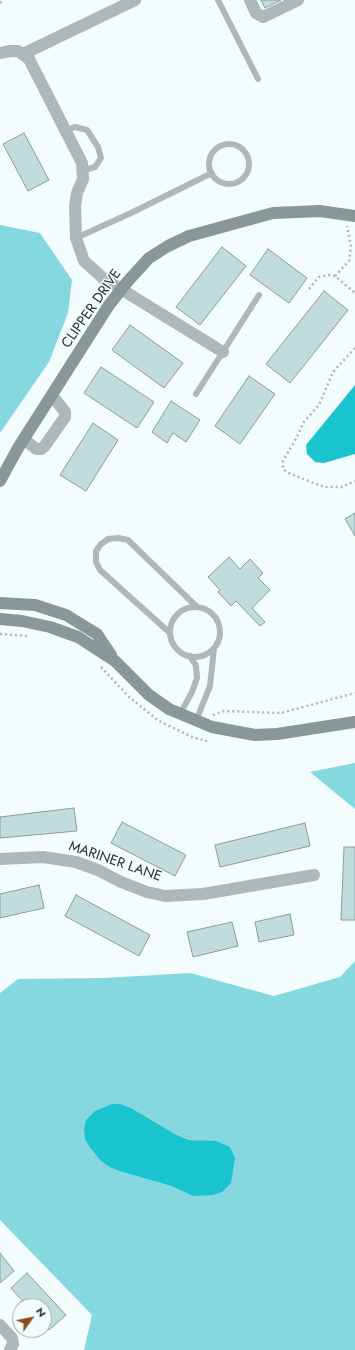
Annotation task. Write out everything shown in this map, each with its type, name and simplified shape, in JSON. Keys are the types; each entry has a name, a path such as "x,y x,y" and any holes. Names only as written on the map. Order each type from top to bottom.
{"street":[{"path":"24,54 135,0"},
{"path":"250,0 256,13 263,17 298,0"},
{"path":"0,53 10,51 24,54 29,59 82,163 84,170 75,206 76,238 84,262 102,278 223,352"},
{"name":"CLIPPER DRIVE","path":"0,481 52,394 121,289 149,258 168,246 190,236 273,213 320,211 353,216"},
{"path":"24,439 36,449 44,448 65,417 65,412 52,394"},
{"path":"0,603 23,604 45,608 76,620 100,638 115,661 149,696 180,714 212,727 255,735 277,734 355,722"},
{"path":"0,619 22,621 63,631 87,642 115,661"},
{"name":"MARINER LANE","path":"0,859 42,857 76,862 147,892 165,896 203,894 314,875"},
{"path":"0,1325 12,1338 13,1344 10,1350"}],"lane":[{"path":"218,0 258,79"},
{"path":"66,130 75,128 87,130 98,147 101,158 95,167 84,170"},
{"path":"235,144 245,152 249,164 248,170 240,180 228,184 221,182 212,173 210,160 212,154 222,145 235,144"},
{"path":"76,238 131,214 212,173"},
{"path":"196,394 259,296"},
{"path":"170,633 100,570 96,562 96,551 101,544 108,539 118,538 128,540 197,607 211,613 216,620 219,628 219,637 214,647 210,686 196,721"},
{"path":"197,607 189,608 176,616 172,622 170,633 174,645 179,651 190,656 203,656 214,647"},
{"path":"180,714 192,692 197,678 196,666 190,656"}],"path":[{"path":"0,3 3,0"},
{"path":"335,276 349,261 351,246 347,227 353,216"},
{"path":"309,289 319,277 325,275 335,276 355,293"},
{"path":"355,348 333,372 321,400 303,423 297,437 283,461 283,468 286,472 324,487 342,487 355,481"},
{"path":"0,634 30,636"},
{"path":"96,664 129,697 159,721 184,734 206,742 207,734"},
{"path":"212,716 224,711 281,713 355,693"}],"shaded area":[{"path":"0,225 40,233 72,280 68,313 49,362 0,433"},
{"path":"355,385 355,454 324,463 315,462 307,454 306,445"},
{"path":"355,763 355,809 310,772"},
{"path":"355,961 355,1350 84,1350 92,1315 0,1220 0,993 18,979 104,978 190,973 274,996 340,977","holes":["133,1109 175,1134 189,1140 199,1140 193,1196 171,1186 122,1172 101,1161"]},
{"path":"112,1104 120,1104 133,1109 175,1134 189,1140 216,1141 230,1147 235,1158 231,1183 222,1192 213,1195 193,1196 171,1186 122,1172 110,1167 101,1161 89,1146 85,1139 84,1129 86,1120 95,1111"}],"building":[{"path":"261,0 281,0 265,8"},
{"path":"24,133 49,180 28,191 3,144"},
{"path":"222,247 246,266 200,325 176,307"},
{"path":"268,249 307,278 289,303 250,275"},
{"path":"324,291 348,310 290,383 266,364"},
{"path":"130,325 183,363 164,388 112,350"},
{"path":"101,367 154,402 137,428 84,393"},
{"path":"249,376 275,394 240,444 215,426"},
{"path":"171,401 200,420 186,442 173,433 167,443 152,432"},
{"path":"93,423 118,440 86,491 60,475"},
{"path":"355,513 355,536 345,519"},
{"path":"229,557 240,569 250,559 263,573 258,578 270,590 252,608 265,622 260,626 236,601 231,606 218,592 220,590 208,577"},
{"path":"74,808 77,831 0,838 0,817"},
{"path":"122,822 186,855 175,876 111,843"},
{"path":"305,823 310,846 220,867 215,845"},
{"path":"344,847 355,847 355,920 341,920"},
{"path":"39,885 44,908 0,918 0,894"},
{"path":"76,895 150,935 139,956 65,916"},
{"path":"290,914 294,935 259,942 255,922"},
{"path":"232,922 238,946 193,957 187,932"},
{"path":"0,1253 14,1271 0,1283"},
{"path":"27,1273 50,1298 20,1298 11,1288"},
{"path":"52,1300 66,1315 52,1327"}]}
